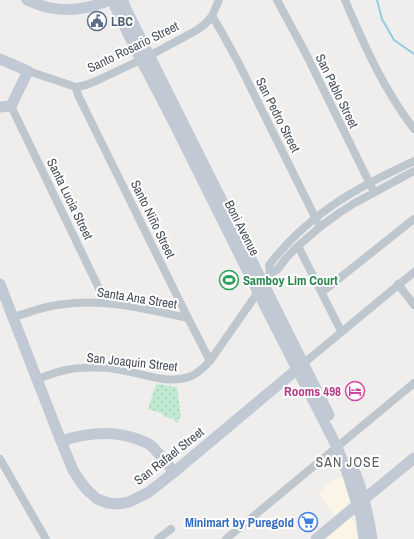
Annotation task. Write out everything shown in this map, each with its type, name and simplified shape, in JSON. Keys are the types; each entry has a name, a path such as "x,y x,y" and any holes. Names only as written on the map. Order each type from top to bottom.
{"street":[{"path":"27,0 50,8 62,9 88,7 109,0"},
{"name":"Boni Avenue","path":"112,0 145,57"},
{"name":"Boni Avenue","path":"123,0 145,57 174,123 261,289 340,445 349,478 369,516 372,539"},
{"name":"Santo Rosario Street","path":"0,59 28,71 76,87 86,85 197,30 212,16 219,0"},
{"name":"San Pablo Street","path":"277,0 374,192"},
{"path":"345,0 382,80 406,119 414,129"},
{"name":"San Pedro Street","path":"212,16 222,31 237,60 320,227"},
{"path":"6,106 28,71"},
{"name":"Santo Niño Street","path":"76,87 78,95 210,361"},
{"name":"Santa Lucia Street","path":"6,106 106,303"},
{"path":"406,119 414,114"},
{"name":"San Joaquin Street","path":"36,379 66,370 82,368 115,369 160,379 176,380 192,376 210,361 261,289 270,273 269,265 282,250 316,218 334,204 370,183 414,161"},
{"name":"San Joaquin Street","path":"270,273 277,270 287,257 320,227 353,204 414,171"},
{"path":"322,292 414,218"},
{"path":"298,246 341,332"},
{"name":"San Rafael Street","path":"0,284 73,470 87,490 97,499 108,503 118,504 129,502 149,492 414,272"},
{"path":"398,284 414,305"},
{"name":"Santa Ana Street","path":"13,317 58,305 106,303 188,318"},
{"path":"226,539 414,383"},
{"path":"61,441 92,434 129,436 150,444 174,472"},
{"path":"316,539 414,458"},
{"path":"0,459 46,539"},
{"name":"Boni Avenue","path":"361,502 364,539"},
{"path":"158,539 171,529"}],"shaded area":[{"path":"344,476 351,501 335,516 318,493 325,488 324,486 333,480"},
{"path":"350,518 354,520 358,539 326,539"}],"green space":[{"path":"156,384 177,387 181,416 177,423 173,419 163,416 163,414 148,409"}],"waterway":[{"path":"377,0 382,19 394,40 414,54"}],"place":[{"name":"LBC","path":"97,21"},
{"name":"Samboy Lim Court","path":"229,280"},
{"name":"Rooms 498","path":"355,391"},
{"name":"Minimart by Puregold","path":"308,522"}],"district":[{"name":"SAN JOSE","path":"348,462"}]}
